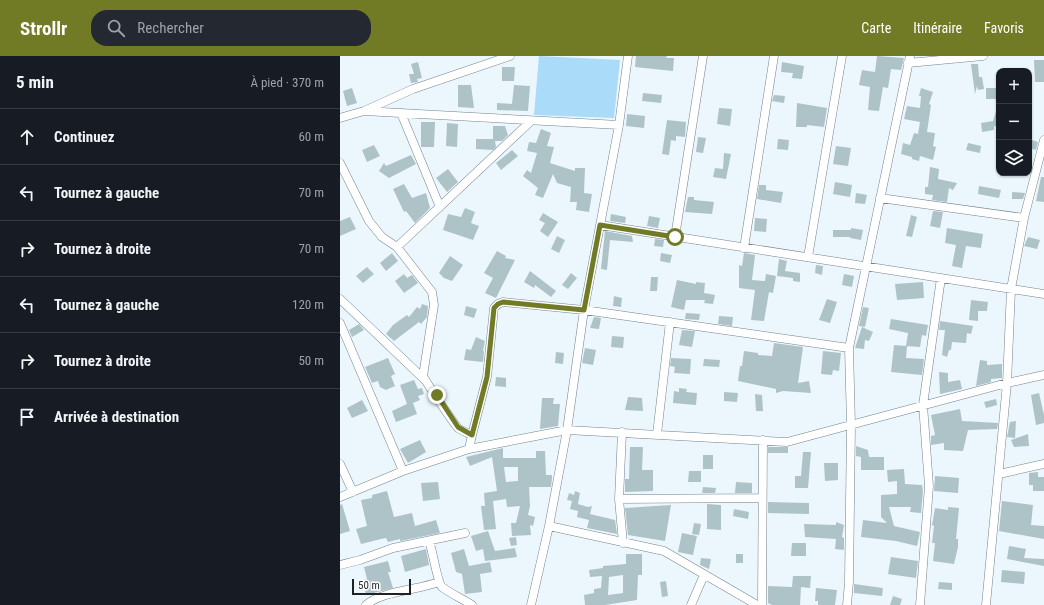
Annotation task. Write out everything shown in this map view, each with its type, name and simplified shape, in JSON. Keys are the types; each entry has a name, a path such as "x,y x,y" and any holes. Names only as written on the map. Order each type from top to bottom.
{"street":[{"path":"340,118 364,111 412,89 510,56"},
{"path":"531,605 549,526 567,430 584,310 619,125 628,56"},
{"path":"675,237 703,56"},
{"path":"744,248 774,56"},
{"path":"808,258 842,56"},
{"path":"847,605 849,582 849,348 909,60 984,56"},
{"path":"364,111 619,125"},
{"path":"401,113 440,207"},
{"path":"397,247 531,121"},
{"path":"986,605 1007,383 1011,290 1024,218 1044,140"},
{"path":"340,163 369,221 382,237 397,247 432,292 434,299 423,376 425,380"},
{"path":"880,198 1024,218"},
{"path":"600,225 1044,294"},
{"path":"920,605 930,486 923,406 941,278"},
{"path":"340,299 425,380 458,427 472,435"},
{"path":"470,449 472,435 487,377 494,308 503,302 584,310 849,348"},
{"path":"657,434 670,322"},
{"path":"340,323 403,471"},
{"path":"340,497 403,471 470,449 567,430 787,442 1007,383 1044,375"},
{"path":"622,432 619,499 623,542"},
{"path":"762,605 763,440"},
{"path":"340,464 353,492"},
{"path":"999,474 1044,464"},
{"path":"619,499 762,498"},
{"path":"549,526 664,551 756,605"},
{"path":"340,565 360,560 393,548 465,533"},
{"path":"429,541 434,554 438,582 447,590 472,605"},
{"path":"691,605 704,575"},
{"path":"366,605 380,596 438,582"}],"shaded area":[{"path":"539,56 620,60 614,118 534,115"}],"building":[{"path":"636,56 667,56 666,58 674,58 673,71 635,67"},
{"path":"877,56 904,58 901,70 891,69 888,88 883,87 879,111 868,110 870,87 859,85 862,70 875,72"},
{"path":"1034,60 1044,60 1044,82 1035,82"},
{"path":"418,62 422,78 417,79 418,82 411,83 409,74 414,74 411,64"},
{"path":"782,62 804,66 802,79 792,78 793,73 781,72"},
{"path":"971,64 978,64 979,77 982,77 984,89 978,90 977,86 975,94"},
{"path":"502,67 515,67 514,81 502,81"},
{"path":"458,85 471,85 474,108 458,107"},
{"path":"514,85 530,86 528,111 497,110 497,103 512,104"},
{"path":"352,88 357,103 347,106 343,91"},
{"path":"921,88 933,92 929,104 931,105 927,132 935,133 933,146 936,147 933,160 920,156 919,161 901,154 903,143 910,145 914,133 918,134 920,122 904,119 907,106 920,108 921,96 919,96"},
{"path":"986,88 996,88 996,99 986,99"},
{"path":"643,93 662,95 661,103 642,101"},
{"path":"774,95 785,96 784,103 772,101"},
{"path":"797,103 827,108 824,127 807,125 807,127 796,127"},
{"path":"719,108 732,109 730,126 717,124"},
{"path":"996,111 996,126 994,126 994,130 982,132 981,123 993,121"},
{"path":"627,114 645,116 644,128 626,126"},
{"path":"667,120 686,122 685,137 676,136 676,141 671,140 669,155 662,154"},
{"path":"421,122 435,122 434,147 421,147"},
{"path":"447,123 458,124 457,147 446,146"},
{"path":"493,126 505,126 508,135 502,141 495,141 496,147 493,150 476,149 476,139 493,139"},
{"path":"541,129 551,133 547,146 554,147 550,163 575,171 575,168 585,168 584,193 592,194 589,212 576,210 577,202 570,202 571,187 557,183 553,174 543,198 535,195 538,188 523,176 527,170 531,173 537,153 527,151 529,142 536,143"},
{"path":"698,137 706,138 703,153 696,152"},
{"path":"778,139 789,140 788,150 777,149"},
{"path":"1032,140 1038,142 1036,150 1032,149"},
{"path":"968,143 981,146 980,153 966,150"},
{"path":"374,145 380,156 367,162 362,150"},
{"path":"836,146 851,148 848,166 833,164"},
{"path":"512,150 518,156 501,170 496,163"},
{"path":"724,153 731,154 726,179 713,177 715,168 723,169"},
{"path":"411,155 416,164 389,178 379,171 384,163 386,166"},
{"path":"930,167 939,169 938,179 957,183 953,190 949,188 947,202 932,200 933,195 925,194 925,187 928,187"},
{"path":"448,169 458,182 447,192 436,178"},
{"path":"1041,177 1044,177 1044,202 1036,201"},
{"path":"835,182 852,185 850,197 833,194"},
{"path":"404,184 412,198 426,193 430,208 415,223 406,211 404,212 393,189"},
{"path":"759,185 766,185 766,190 783,192 781,203 757,199"},
{"path":"979,186 1001,190 999,198 978,194"},
{"path":"1012,192 1025,193 1023,199 1012,199"},
{"path":"856,193 867,195 865,204 855,203"},
{"path":"688,197 694,197 694,200 714,202 712,214 685,212"},
{"path":"465,208 475,212 471,223 479,226 473,240 443,230 448,214 461,217"},
{"path":"933,211 943,212 940,228 930,226"},
{"path":"543,213 558,222 548,237 540,231 545,223 539,220"},
{"path":"611,214 626,217 625,223 610,221"},
{"path":"911,215 917,217 912,237 906,236"},
{"path":"649,216 660,218 658,228 647,226"},
{"path":"350,217 356,229 340,236 340,221"},
{"path":"755,218 767,219 766,232 754,231"},
{"path":"851,228 863,230 861,240 850,237 833,237 833,230 851,230"},
{"path":"947,228 983,234 981,248 966,246 962,268 952,266 956,245 945,243"},
{"path":"605,231 632,236 633,242 610,240 607,270 601,269"},
{"path":"557,236 565,240 559,253 551,249"},
{"path":"1028,237 1040,240 1037,249 1024,246"},
{"path":"655,239 664,240 663,247 654,246"},
{"path":"497,251 506,256 505,258 515,260 496,298 485,293 493,278 484,273"},
{"path":"392,253 398,261 386,271 380,263"},
{"path":"661,253 672,255 670,263 660,261"},
{"path":"744,253 755,255 752,280 765,281 766,274 776,276 773,293 769,292 764,321 751,320 755,290 739,288 739,265 742,266"},
{"path":"450,256 463,265 452,281 444,278 439,273"},
{"path":"779,259 787,261 785,271 800,273 800,282 793,281 793,278 777,276"},
{"path":"816,265 823,266 822,275 815,273"},
{"path":"367,267 374,274 363,283 356,276"},
{"path":"530,271 556,291 551,297 535,285 534,288 524,282"},
{"path":"571,273 577,278 568,289 562,285"},
{"path":"404,274 407,278 412,275 418,283 404,293 395,281"},
{"path":"844,274 854,276 852,287 842,285"},
{"path":"651,277 658,277 657,291 650,291"},
{"path":"677,280 696,284 696,282 705,283 704,293 715,295 713,304 704,303 705,300 686,300 684,310 671,307"},
{"path":"923,282 924,298 897,300 895,284"},
{"path":"614,296 622,298 621,307 613,306"},
{"path":"827,299 837,302 830,323 819,320"},
{"path":"971,300 988,302 987,311 978,311 978,321 969,320"},
{"path":"422,304 428,306 427,317 421,324 419,322 394,341 386,334 393,325 407,315 409,317 417,307 420,309"},
{"path":"466,306 477,309 474,318 464,315"},
{"path":"863,307 869,308 865,327 859,326"},
{"path":"686,313 700,314 699,320 685,319"},
{"path":"719,316 733,317 732,326 718,324"},
{"path":"594,317 601,318 599,329 590,328"},
{"path":"891,319 928,325 926,336 922,335 920,347 906,346 908,333 889,329"},
{"path":"940,321 973,326 971,334 967,333 966,343 952,342 951,350 949,350 947,357 942,355 945,330 939,330"},
{"path":"359,324 364,330 352,337 349,330"},
{"path":"862,327 873,332 869,341 865,340 864,349 855,348"},
{"path":"682,330 695,331 692,347 679,345"},
{"path":"612,336 624,337 623,348 611,347"},
{"path":"476,337 485,341 483,362 464,360 466,349 471,350"},
{"path":"774,343 803,347 798,383 809,381 811,393 783,391 776,393 776,389 738,381 744,351 758,353 758,355 772,356"},
{"path":"894,345 907,346 906,358 924,359 922,375 891,372"},
{"path":"585,348 596,350 593,365 582,363"},
{"path":"823,351 841,353 839,371 833,370 832,375 821,374"},
{"path":"556,352 564,353 563,364 555,363"},
{"path":"388,358 395,374 391,376 395,386 386,390 380,387 378,381 372,383 365,367"},
{"path":"671,358 691,359 690,374 674,373 675,367 670,366"},
{"path":"704,359 720,360 719,367 703,366"},
{"path":"980,360 987,361 987,365 1002,364 1002,378 991,379 991,382 976,386"},
{"path":"939,372 948,373 948,382 960,380 962,389 940,394"},
{"path":"496,377 506,378 506,387 495,386"},
{"path":"414,380 418,389 422,388 424,394 418,396 420,400 413,403 417,414 396,422 392,411 407,404 400,385"},
{"path":"679,388 687,389 686,392 697,393 696,405 673,403 674,391 679,392"},
{"path":"724,392 738,393 737,402 724,401"},
{"path":"1039,393 1044,415 1044,423 1036,425 1031,395"},
{"path":"755,394 762,395 763,411 756,411"},
{"path":"628,397 642,398 643,411 625,410"},
{"path":"542,398 554,398 553,404 560,404 558,426 540,429"},
{"path":"996,399 997,405 986,408 984,402"},
{"path":"362,400 368,411 352,418 347,408"},
{"path":"960,409 962,421 998,423 997,429 968,430 963,451 944,450 944,443 931,445 931,436 935,435 931,415"},
{"path":"1016,421 1015,438 1007,437 1010,422"},
{"path":"1028,434 1029,446 1014,447 1011,440"},
{"path":"420,440 426,452 408,463 400,449"},
{"path":"856,446 868,450 869,457 884,457 884,470 861,470 861,457 856,456"},
{"path":"630,447 643,447 642,470 653,470 653,491 625,492 625,479 629,479"},
{"path":"768,447 788,447 788,453 768,453"},
{"path":"503,448 503,458 536,458 536,451 545,451 546,475 552,475 551,487 529,487 530,506 528,515 535,517 533,526 530,525 531,535 512,536 511,523 516,523 520,506 507,507 506,499 493,501 496,529 484,530 481,506 485,506 484,493 497,491 492,457 470,466 466,457","holes":["504,467 518,467 518,481 506,482"]},
{"path":"803,452 811,452 808,488 795,488 795,476 801,476"},
{"path":"703,455 713,455 713,469 703,469"},
{"path":"824,463 838,463 838,480 825,481"},
{"path":"904,469 905,484 922,485 923,491 921,513 910,512 911,507 889,507 894,526 920,532 917,546 896,541 861,537 863,520 887,523 881,517 881,495 897,494 897,481 888,482 887,470"},
{"path":"689,471 701,471 701,482 688,482"},
{"path":"1038,472 1038,477 1044,477 1044,491 1033,491 1033,485 1029,485 1029,473"},
{"path":"935,476 959,478 958,493 934,491"},
{"path":"438,482 440,499 423,501 421,483"},
{"path":"736,482 752,483 752,493 735,493"},
{"path":"703,487 716,488 715,493 702,493"},
{"path":"387,491 394,517 412,513 415,526 436,520 440,533 400,541 400,539 388,542 386,538 361,544 356,529 367,526 361,500 372,498 372,495"},
{"path":"575,491 580,493 578,504 588,507 592,506 590,514 615,520 617,534 587,528 589,520 577,517 578,511 570,509 572,501 567,500 569,493 574,495"},
{"path":"1002,501 1033,505 1031,525 1044,526 1044,539 999,531"},
{"path":"768,502 809,503 809,514 768,513"},
{"path":"342,504 350,531 340,534 340,505"},
{"path":"707,504 721,505 721,530 707,529"},
{"path":"671,505 665,541 628,535 625,508"},
{"path":"948,507 959,508 956,539 958,539 958,547 954,564 933,561 935,543 932,543 934,526 932,525 935,508 948,510"},
{"path":"734,509 749,512 748,519 733,516"},
{"path":"836,522 844,525 842,537 844,538 844,550 835,549 836,539 805,537 804,524 836,525"},
{"path":"694,523 701,524 699,535 692,534"},
{"path":"488,531 495,551 515,548 517,557 485,561 483,549 476,551 471,536"},
{"path":"682,533 697,536 693,555 678,552"},
{"path":"516,537 517,545 511,546 509,538"},
{"path":"792,543 806,543 806,556 791,556"},
{"path":"1009,546 1026,549 1024,558 1044,559 1044,566 1007,559"},
{"path":"426,549 429,565 405,572 401,556"},
{"path":"464,549 469,566 490,562 492,572 480,574 482,592 465,594 462,574 456,572 451,553"},
{"path":"626,554 642,554 642,575 638,575 637,600 605,605 585,605 584,595 594,593 594,589 601,588 602,576 590,577 589,570 603,568 603,566 626,564","holes":["623,575 623,593 608,595 609,577"]},
{"path":"736,554 743,554 743,563 736,563"},
{"path":"891,557 918,561 916,578 888,574"},
{"path":"701,558 711,559 709,569 700,565"},
{"path":"388,561 391,572 388,572 393,588 366,595 363,580 367,579 364,567"},
{"path":"1002,570 1025,572 1024,584 1001,582"},
{"path":"793,576 811,576 810,588 801,587 800,605 772,605 768,603 768,586 792,587"},
{"path":"666,581 668,596 662,597 660,582"},
{"path":"939,582 952,583 952,590 938,589"},
{"path":"854,584 883,588 882,596 854,593"},
{"path":"816,588 837,590 835,605 818,605 818,601 815,601"},
{"path":"893,596 902,599 900,605 890,605"}],"route":[{"path":"437,395 458,427 472,435 481,406 487,377 494,308 498,304 503,302 536,304 584,310 600,225 675,237"}]}
